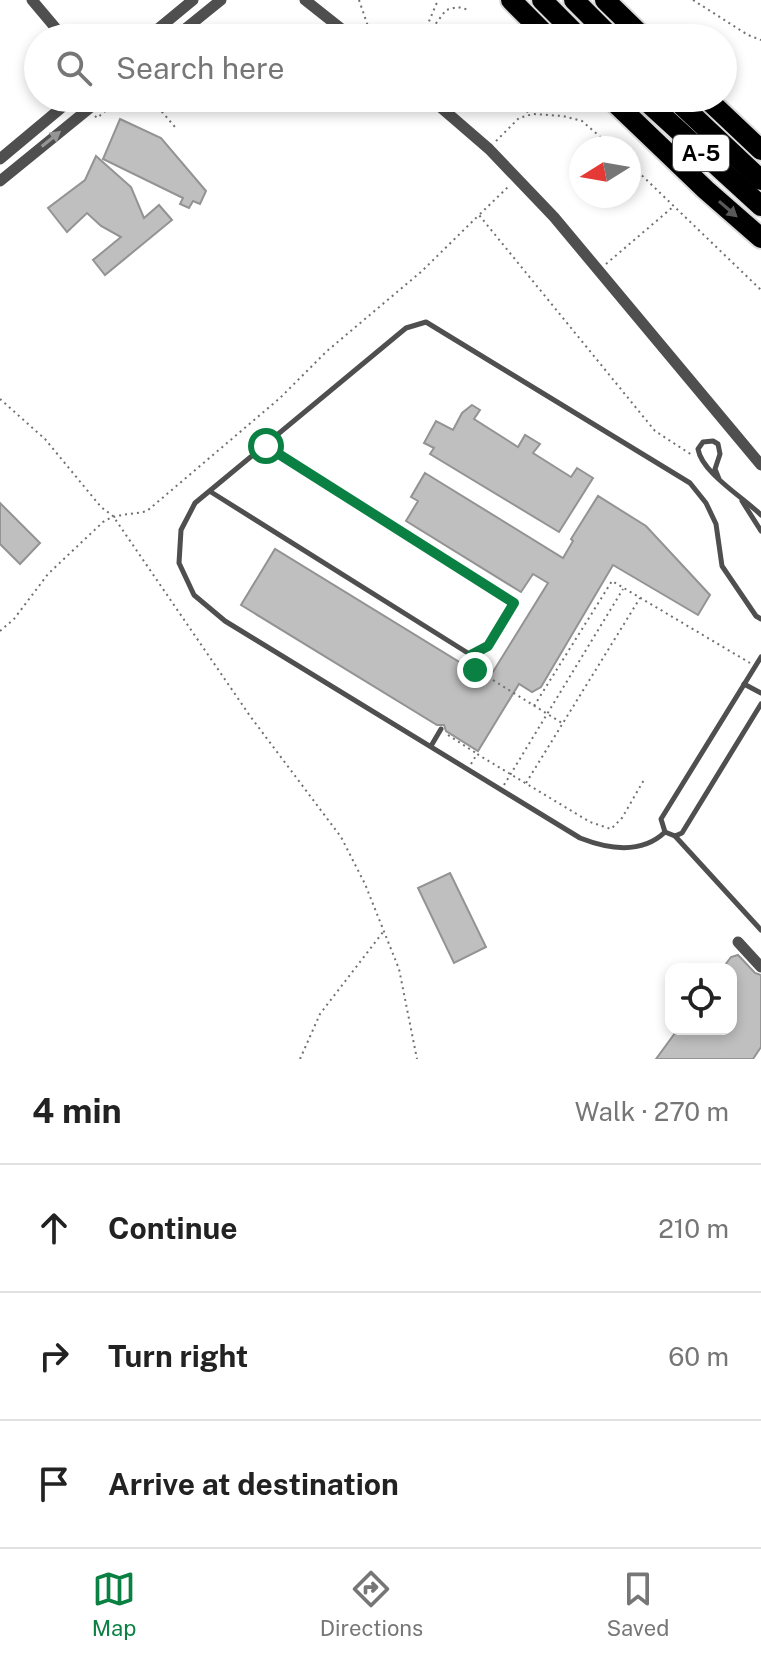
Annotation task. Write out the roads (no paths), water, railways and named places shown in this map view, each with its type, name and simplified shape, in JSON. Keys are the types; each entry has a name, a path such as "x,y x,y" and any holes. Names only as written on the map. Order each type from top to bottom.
{"highway":[{"path":"511,0 535,24"},
{"path":"542,0 566,24"},
{"path":"574,0 598,24"},
{"path":"605,0 630,24"},
{"path":"625,112 761,238"},
{"name":"A-5","path":"658,112 761,206"},
{"name":"A-5","path":"689,112 761,180"},
{"path":"721,112 761,150"}],"street":[{"path":"32,0 52,24"},
{"path":"164,24 193,0"},
{"path":"191,24 221,0"},
{"path":"305,0 335,24"},
{"path":"0,159 56,112"},
{"path":"0,181 85,112"},
{"path":"446,112 489,149 554,217 761,465"},
{"path":"738,942 761,967"}],"lane":[{"path":"665,832 651,842 635,847 602,846 580,838 225,621 194,595 179,563 181,530 195,503 406,328 426,322 690,483 706,503 716,524 722,566 761,619"},
{"path":"719,479 715,469 720,454 718,444 703,442 698,449 700,459 719,479 761,515"},
{"path":"266,446 514,603 488,646 471,655"},
{"path":"728,485 747,507 761,531"},
{"path":"211,492 471,655 475,670"},
{"path":"665,832 661,819 761,657"},
{"path":"744,683 761,693"},
{"path":"675,836 682,833 761,704"},
{"path":"431,746 441,729"},
{"path":"665,832 675,836 761,930"}]}
